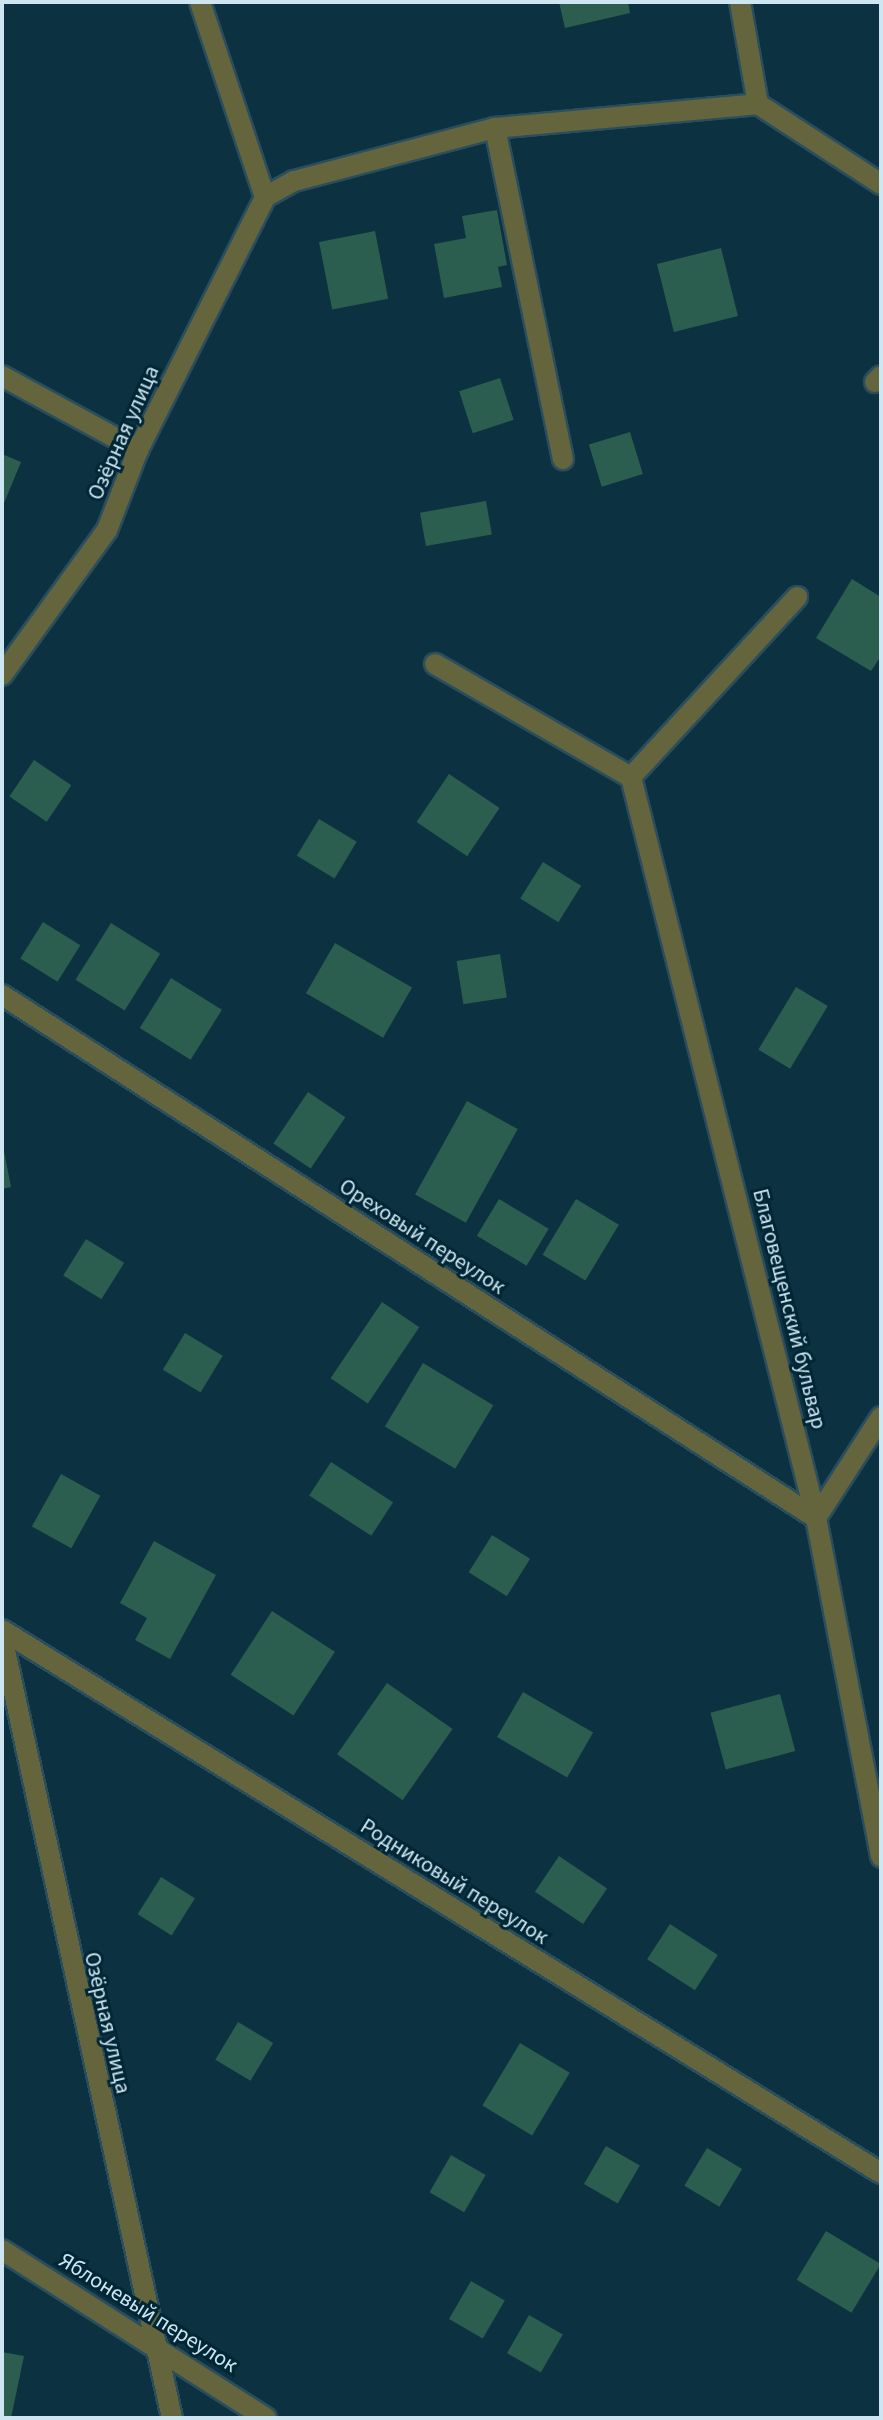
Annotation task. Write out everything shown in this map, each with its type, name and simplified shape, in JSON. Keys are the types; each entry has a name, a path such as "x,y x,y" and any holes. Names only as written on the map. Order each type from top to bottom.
{"street":[{"path":"200,2 265,197 294,181 495,128 758,104 881,184"},
{"path":"740,2 758,104"},
{"path":"495,128 563,459"},
{"name":"Озёрная улица","path":"2,675 107,530 138,450 265,197"},
{"path":"2,376 138,450"},
{"path":"435,664 631,777 797,597"},
{"name":"Благовещенский бульвар","path":"631,777 816,1518 881,1857"},
{"name":"Ореховый переулок","path":"2,995 816,1518"},
{"path":"816,1518 881,1417"},
{"name":"Родниковый переулок","path":"2,1630 881,2173"},
{"name":"Озёрная улица","path":"2,1637 172,2418"},
{"name":"Яблоневый переулок","path":"2,2250 154,2341 266,2418"}],"building":[{"path":"559,2 628,2 630,13 565,28"},
{"path":"497,210 507,265 498,267 502,287 444,298 434,244 466,238 462,216"},
{"path":"375,231 388,299 332,310 319,242"},
{"path":"721,248 738,316 674,332 657,264"},
{"path":"500,378 514,420 473,433 459,391"},
{"path":"630,432 643,474 602,487 589,445"},
{"path":"2,454 21,462 2,508"},
{"path":"486,501 492,534 426,546 420,513"},
{"path":"852,579 881,597 881,656 871,671 816,638"},
{"path":"34,760 71,785 47,822 9,796"},
{"path":"449,774 500,808 467,856 417,822"},
{"path":"319,819 357,842 335,879 297,856"},
{"path":"543,862 581,886 558,922 520,898"},
{"path":"43,922 80,945 58,982 20,958"},
{"path":"111,923 160,954 125,1011 75,980"},
{"path":"335,943 412,988 383,1038 306,993"},
{"path":"500,954 507,997 463,1004 457,961"},
{"path":"171,978 222,1010 191,1060 140,1028"},
{"path":"796,987 828,1006 790,1069 758,1050"},
{"path":"308,1092 345,1117 311,1169 273,1143"},
{"path":"467,1101 518,1129 466,1223 415,1195"},
{"path":"2,1141 11,1187 2,1189"},
{"path":"499,1199 549,1229 527,1266 477,1236"},
{"path":"576,1199 619,1225 585,1280 543,1255"},
{"path":"86,1239 124,1263 101,1299 63,1275"},
{"path":"382,1302 419,1327 368,1403 331,1378"},
{"path":"185,1333 223,1356 201,1393 163,1370"},
{"path":"423,1363 493,1405 455,1469 385,1426"},
{"path":"331,1462 393,1502 371,1536 309,1496"},
{"path":"61,1474 100,1496 71,1548 32,1526"},
{"path":"492,1535 530,1559 507,1596 469,1572"},
{"path":"154,1541 216,1575 170,1659 135,1640 147,1618 120,1603"},
{"path":"272,1611 335,1652 294,1716 231,1675"},
{"path":"387,1683 453,1729 403,1800 337,1754"},
{"path":"523,1692 593,1732 567,1778 497,1737"},
{"path":"780,1694 795,1751 726,1770 710,1713"},
{"path":"559,1856 607,1888 583,1924 535,1892"},
{"path":"161,1877 195,1898 172,1936 138,1914"},
{"path":"670,1924 718,1955 695,1990 647,1959"},
{"path":"238,2022 273,2043 250,2081 215,2060"},
{"path":"520,2043 570,2073 532,2135 482,2106"},
{"path":"606,2146 640,2166 618,2204 584,2184"},
{"path":"707,2148 742,2169 719,2207 684,2186"},
{"path":"451,2155 486,2175 464,2212 430,2192"},
{"path":"826,2231 881,2264 852,2313 797,2280"},
{"path":"471,2281 505,2300 483,2339 449,2319"},
{"path":"529,2315 563,2334 541,2373 507,2353"},
{"path":"2,2352 24,2356 11,2418 2,2418"}]}
